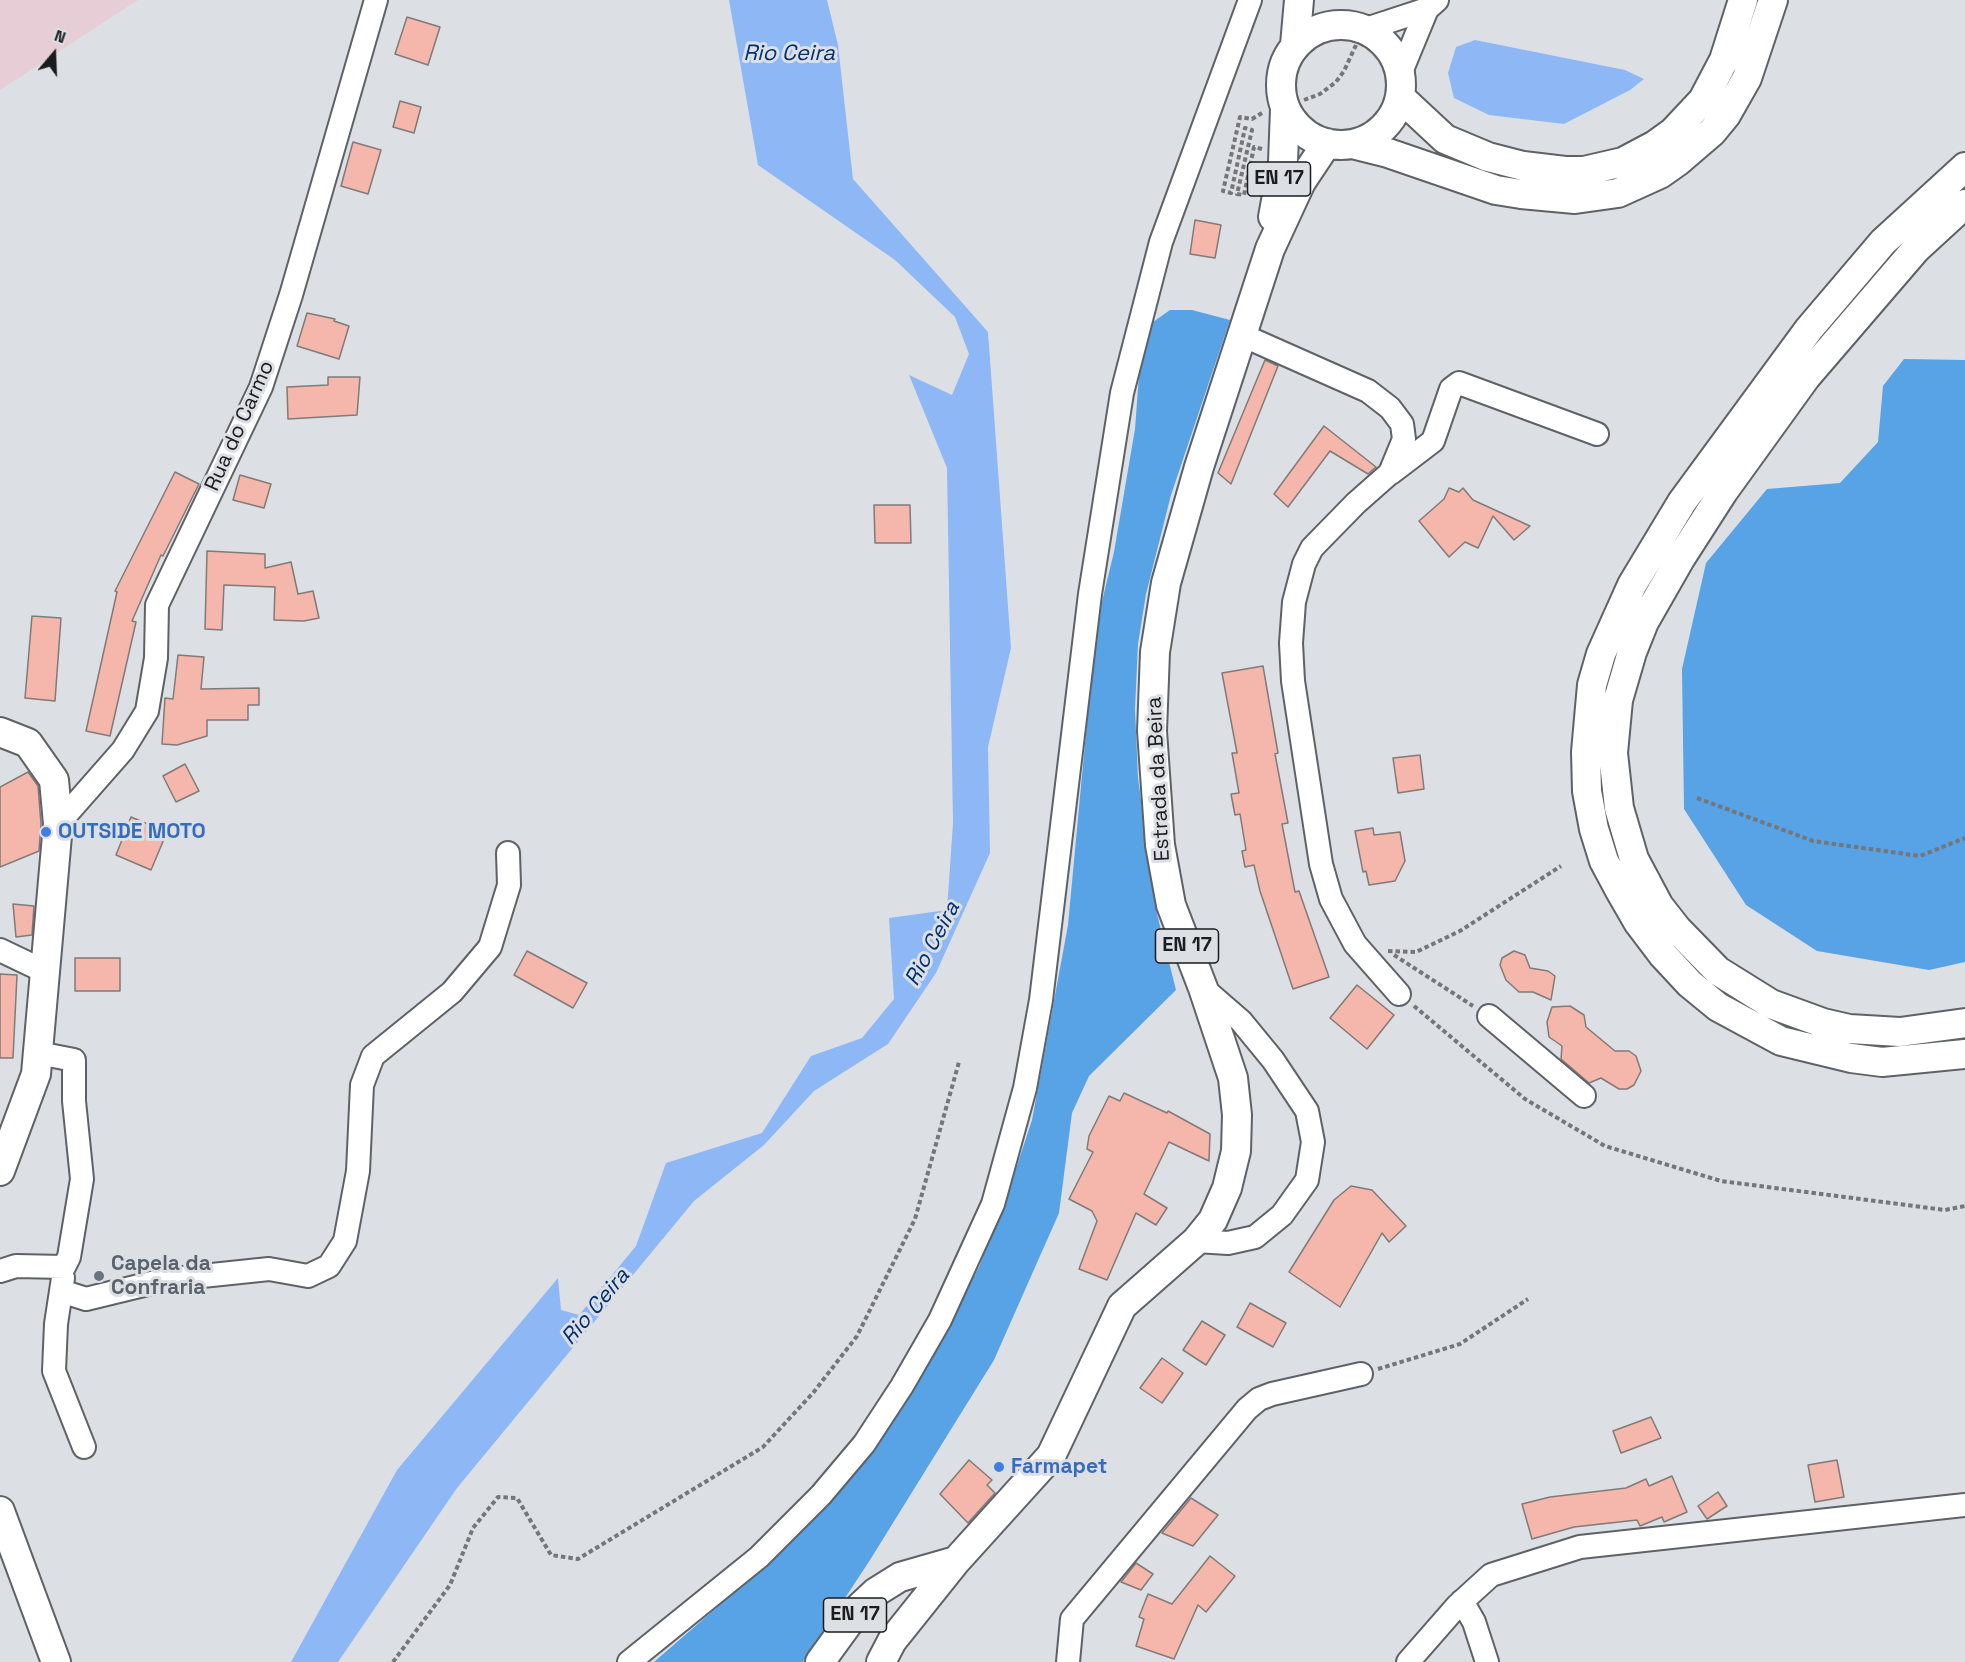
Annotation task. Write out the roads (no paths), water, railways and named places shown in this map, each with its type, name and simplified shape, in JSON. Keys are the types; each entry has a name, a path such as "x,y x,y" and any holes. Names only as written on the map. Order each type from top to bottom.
{"main road":[{"path":"1294,45 1299,0"},
{"path":"1401,85 1445,139 1488,157 1523,166 1565,171 1584,171 1623,162 1655,145 1672,132 1703,100 1724,60 1743,0"},
{"path":"1284,107 1302,131 1339,144 1388,153 1496,190 1564,199 1618,193 1660,174 1677,162 1712,132 1726,115 1747,78 1773,0"},
{"path":"1294,45 1310,32 1330,25 1353,25 1382,40 1394,54 1401,85 1394,114 1384,128 1369,139 1339,144"},
{"name":"Estrada da Beira","path":"1270,249 1275,201 1283,162 1284,107 1281,76 1285,60 1294,45"},
{"name":"Estrada da Beira","path":"881,1662 892,1641 956,1561 1051,1456 1122,1306 1196,1241 1213,1220 1227,1188 1236,1151 1237,1115 1233,1078 1203,988 1171,905 1160,845 1152,731 1155,652 1166,583 1199,467 1244,336 1270,249 1300,182 1339,144"},
{"path":"1965,167 1890,235 1809,329 1682,501 1632,585 1604,644 1592,685 1586,752 1587,790 1594,829 1609,870 1638,921 1663,955 1690,984 1718,1007 1781,1041 1851,1058 1882,1062 1965,1054"},
{"path":"1965,204 1916,249 1831,347 1723,492 1644,622 1623,677 1614,725 1613,753 1614,781 1624,833 1645,882 1677,929 1718,971 1771,1004 1814,1020 1850,1029 1900,1032 1965,1023"},
{"path":"0,732 28,743 54,780 58,824 36,1074 0,1171"},
{"path":"0,1511 56,1662"},
{"name":"EN 17","path":"820,1662 860,1608 876,1592 900,1577 956,1561"},
{"path":"900,1577 909,1596 910,1620"}],"street":[{"name":"Rua do Carmo","path":"58,824 123,750 147,711 156,658 157,605 261,387 291,295 376,0"},
{"path":"629,1662 759,1557 815,1502 864,1444 902,1386 940,1320 993,1204 1022,1099 1041,1000 1090,594 1122,393 1161,242 1250,0"},
{"path":"1401,85 1432,4"},
{"path":"1353,25 1432,4"},
{"path":"1244,336 1339,376 1368,391 1390,408 1402,424 1404,439 1390,473"},
{"path":"1399,994 1355,944 1331,899 1321,864 1293,681 1291,643 1298,583 1312,548 1356,503 1390,473 1433,441 1451,389 1459,383 1598,434"},
{"path":"61,1292 86,1299 165,1280 269,1269 308,1276 328,1266 345,1241 358,1171 362,1085 373,1056 452,992 490,947 509,885 508,853"},
{"path":"0,950 46,972"},
{"path":"1196,1241 1228,1244 1255,1237 1282,1215 1307,1180 1312,1142 1307,1111 1273,1060 1241,1021 1203,988"},
{"path":"1489,1016 1584,1096"},
{"path":"38,1053 74,1060 74,1101 82,1179 69,1257 64,1267 56,1324 54,1371 84,1447"},
{"path":"0,1271 16,1266 64,1267"},
{"path":"1068,1662 1072,1619 1247,1409 1259,1399 1272,1394 1361,1374"},
{"path":"1408,1662 1460,1604 1491,1575 1580,1547 1965,1505"},
{"path":"1460,1604 1474,1622 1487,1662"}],"water":[{"name":"Rio Ceira","path":"729,0 827,0 838,45 853,179 988,332 1011,648 988,747 990,853 936,973 888,1044 814,1091 764,1145 694,1201 457,1488 338,1662 291,1662 397,1470 558,1278 561,1310 579,1315 636,1246 666,1163 762,1133 811,1056 862,1038 894,999 889,918 947,910 953,823 947,468 909,375 952,395 969,354 955,317 895,260 758,165"},
{"path":"1475,40 1625,70 1644,79 1630,90 1564,124 1489,115 1454,98 1448,73 1456,47"}],"place":[{"name":"OUTSIDE MOTO","path":"46,832"},
{"name":"Capela da Confraria","path":"99,1276"},
{"name":"Farmapet","path":"999,1467"}]}
